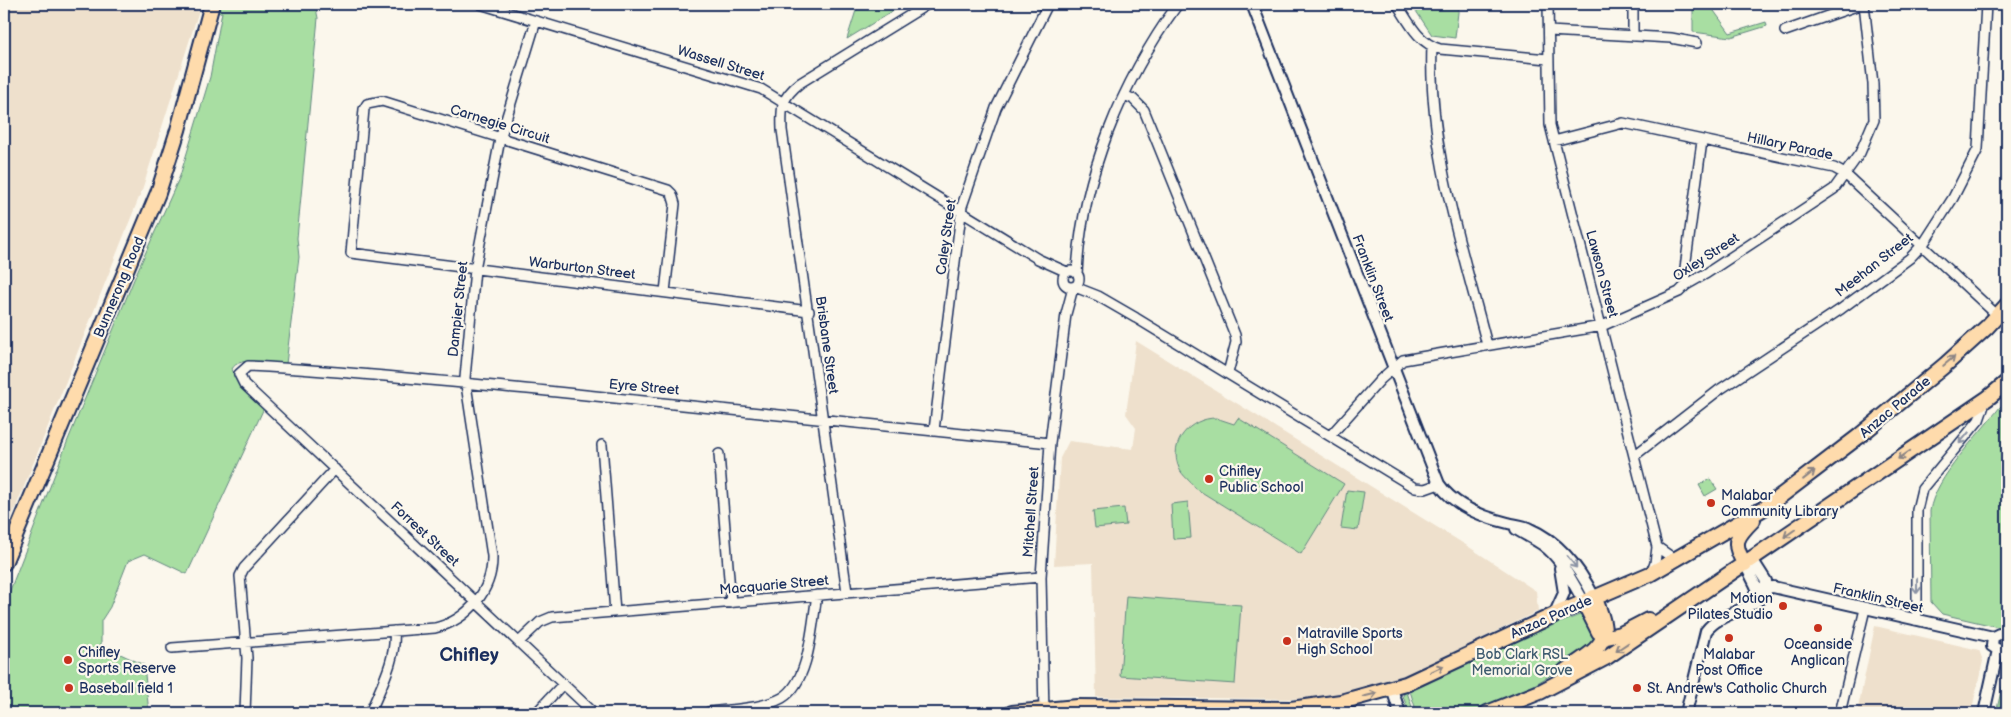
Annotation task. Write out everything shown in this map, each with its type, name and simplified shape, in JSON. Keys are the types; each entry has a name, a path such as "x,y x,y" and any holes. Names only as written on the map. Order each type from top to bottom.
{"main road":[{"name":"Bunnerong Road","path":"4,563 158,193 178,130 212,4"},
{"name":"Anzac Parade","path":"1012,713 1119,706 1249,710 1291,709 1341,702 1392,689 1589,599 1650,574 1696,550 1766,507 1858,437 1974,340 2007,305"},
{"path":"1487,713 1540,692 1600,661 1988,398 2007,382"},
{"path":"1737,540 1744,529 1766,507"},
{"path":"1696,550 1727,540 1737,540"},
{"path":"1737,540 1748,561"},
{"path":"1589,599 1599,632 1604,636 1616,636 1688,603"},
{"path":"1540,692 1559,675 1594,650 1604,636"}],"street":[{"name":"Wassell Street","path":"480,4 761,89 783,101 792,110 1071,280 1420,490 1439,484"},
{"path":"783,101 789,91 800,83 928,4"},
{"name":"Caley Street","path":"934,430 961,212 996,108 1048,4"},
{"name":"Mitchell Street","path":"1044,711 1040,577 1050,443 1066,314 1063,308 1071,280 1080,234 1110,126 1137,66 1178,4"},
{"name":"Franklin Street","path":"1252,4 1439,484 1449,497 1466,508 1509,524 1530,529 1555,544 1573,563 1589,599"},
{"path":"1397,4 1419,38 1432,46 1548,59"},
{"name":"Lawson Street","path":"1548,4 1550,125 1657,547 1655,563 1650,574"},
{"path":"1633,4 1633,36"},
{"path":"1785,31 1845,7 1863,4"},
{"name":"Oxley Street","path":"1330,436 1393,368 1407,358 1602,326 1679,292 1686,285 1834,189 1860,153 1874,120 1873,84 1863,4"},
{"name":"Meehan Street","path":"1634,456 1719,390 1841,309 1910,258 1922,245 1952,198 1978,149 1986,4"},
{"name":"Dampier Street","path":"476,600 488,585 492,568 492,556 465,383 475,269 500,139 536,21"},
{"path":"1549,31 1671,38 1697,43"},
{"path":"1432,46 1431,67 1436,133 1447,192 1488,344"},
{"path":"1124,95 1133,99 1144,110 1235,334 1236,342 1228,374"},
{"name":"Carnegie Circuit","path":"351,253 364,109 367,104 382,101 657,186 672,194 675,204 665,292"},
{"name":"Brisbane Street","path":"783,101 782,130 809,311 847,592"},
{"name":"Hillary Parade","path":"1554,140 1623,123 1834,168 1845,174 1998,316"},
{"path":"1686,285 1685,268 1702,141"},
{"name":"Warburton Street","path":"351,253 809,311"},
{"name":"Eyre Street","path":"239,374 248,366 465,383 824,418 1050,443"},
{"name":"Forrest Street","path":"239,374 244,384 476,600 594,713"},
{"path":"1915,620 1917,613 1917,510 1922,489 1979,420 1982,406 1988,398"},
{"path":"602,445 615,612"},
{"path":"719,454 731,602"},
{"path":"244,713 245,643 240,576 244,568 335,469"},
{"name":"Franklin Street","path":"1509,524 1543,545 1557,558 1589,599"},
{"path":"1657,547 1678,559"},
{"path":"1554,615 1564,593 1563,579 1557,558"},
{"path":"1686,713 1704,634 1712,624 1763,596 1762,587 1748,561"},
{"name":"Macquarie Street","path":"519,642 540,622 552,617 1040,577"},
{"name":"Franklin Street","path":"1762,587 1993,637 2002,634 2007,640"},
{"path":"709,712 767,703 781,699 792,691 802,674 817,595"},
{"path":"172,648 394,631 447,625 461,617 476,600"},
{"path":"1840,713 1865,609"},
{"path":"370,713 393,655 395,644 394,631"},
{"path":"1993,637 1992,646 1998,650 2004,649 2007,644"},
{"path":"1984,713 1998,650"},
{"path":"536,713 563,684"},
{"path":"1392,689 1400,713"}],"shaded area":[{"path":"4,4 201,4 142,190 4,537"},
{"path":"1136,341 1469,547 1536,591 1538,611 1418,670 1376,685 1343,693 1309,699 1096,697 1093,563 1054,565 1060,458 1069,441 1133,449 1136,428 1126,414"},
{"path":"1875,626 1979,650 1983,661 1971,713 1857,713"}],"green space":[{"path":"219,4 315,4 318,18 297,238 299,257 286,364 248,361 241,362 232,369 237,381 264,408 187,574 145,554 128,561 110,607 101,621 101,645 144,665 149,713 4,713 4,606 68,440 137,272 180,176 210,77 222,12 217,13"},
{"path":"858,4 904,4 847,39"},
{"path":"1420,4 1459,4 1455,38 1432,35 1414,8"},
{"path":"1693,4 1709,4 1730,33 1766,22 1767,26 1731,37 1693,32"},
{"path":"2007,402 2007,629 1942,614 1931,602 1930,511 1940,484 1949,471 2000,407"},
{"path":"1216,418 1234,424 1238,418 1344,484 1301,554 1195,488 1180,471 1176,458 1176,449 1184,433 1198,422"},
{"path":"1710,479 1717,489 1705,496 1699,485"},
{"path":"1347,490 1364,492 1358,530 1341,528"},
{"path":"1188,502 1191,538 1173,539 1171,504"},
{"path":"1124,508 1126,525 1095,528 1093,511"},
{"path":"1126,596 1241,605 1235,684 1120,676"},
{"name":"Bob Clark RSL Memorial Grove","path":"1582,614 1596,643 1573,662 1534,685 1475,713 1417,713 1409,688 1557,621 1562,622"},
{"path":"2007,666 2007,713 1996,713"},
{"path":"1406,689 1414,713 1409,713 1403,696"}],"place":[{"name":"Chifley Public School","path":"1209,479"},
{"name":"Malabar Community Library","path":"1711,503"},
{"name":"Motion Pilates Studio","path":"1783,606"},
{"name":"Oceanside Anglican","path":"1818,628"},
{"name":"Malabar Post Office","path":"1729,638"},
{"name":"Matraville Sports High School","path":"1287,641"},
{"name":"Chifley Sports Reserve","path":"68,660"},
{"name":"Baseball field 1","path":"69,688"},
{"name":"St. Andrew's Catholic Church","path":"1637,688"}],"district":[{"name":"Chifley","path":"469,655"}]}
